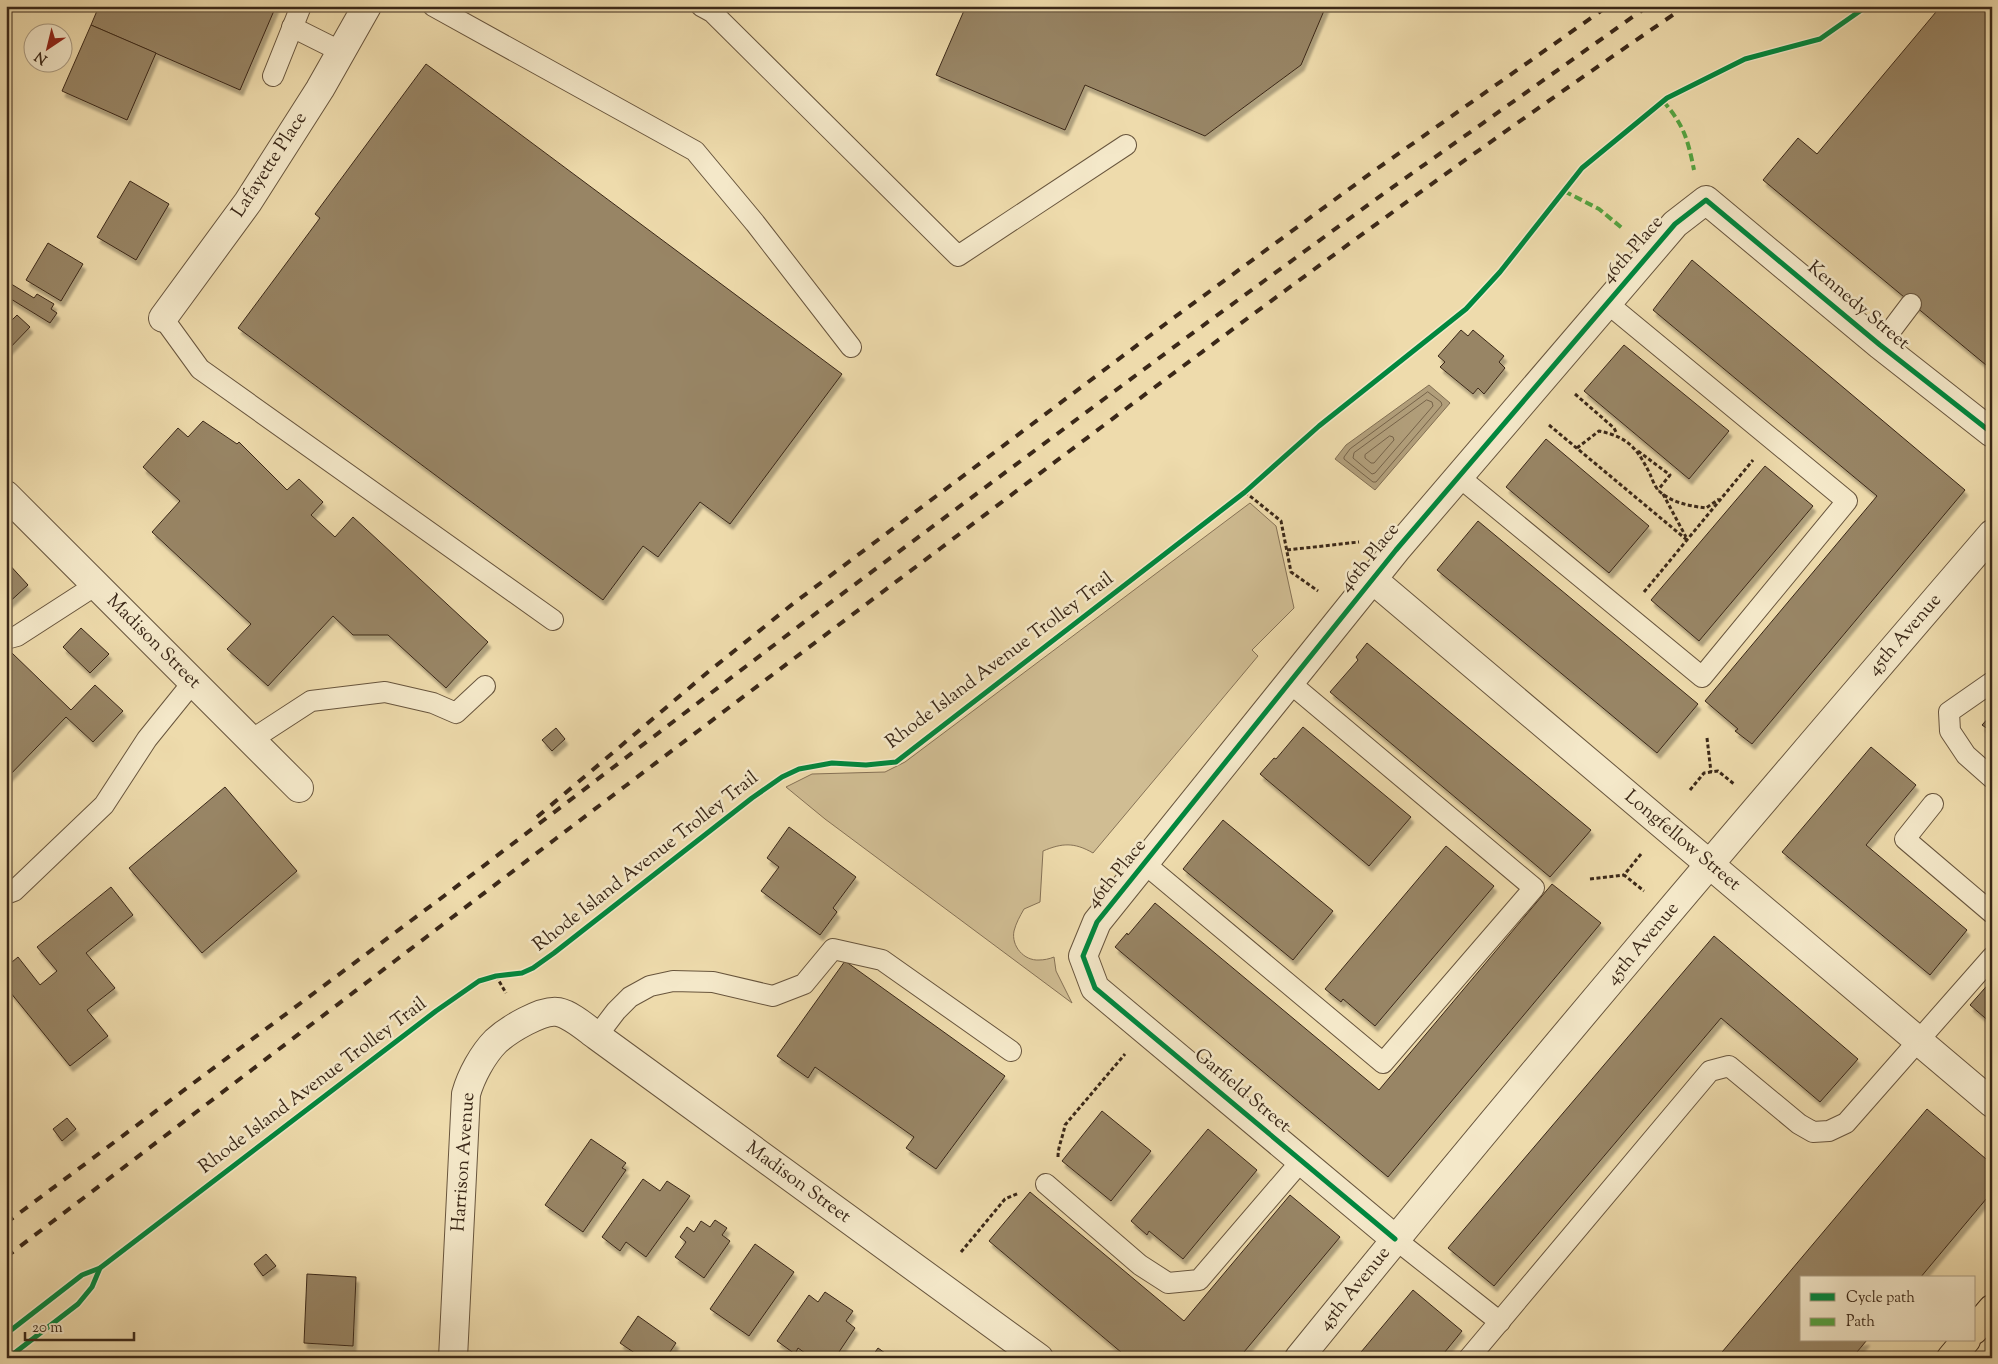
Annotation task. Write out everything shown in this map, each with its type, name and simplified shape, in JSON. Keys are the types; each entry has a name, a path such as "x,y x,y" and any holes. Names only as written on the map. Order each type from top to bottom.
{"main road":[{"path":"1976,1328 1992,1309"},
{"path":"1951,1358 1964,1342"}],"street":[{"name":"Lafayette Place","path":"163,318 248,202 320,89 367,6"},
{"name":"46th Place","path":"1083,956 1097,922 1372,579 1675,224 1706,200"},
{"name":"Kennedy Street","path":"1706,200 1880,345 1992,433"},
{"name":"Madison Street","path":"6,495 299,788"},
{"name":"45th Avenue","path":"1299,1358 1395,1239 1710,864 1992,534"},
{"name":"Longfellow Street","path":"1372,579 1992,1103"},
{"name":"Garfield Street","path":"1083,956 1096,988 1395,1239"},
{"name":"Madison Street","path":"556,1012 574,1020 597,1036 1039,1358"},
{"name":"Harrison Avenue","path":"453,1358 466,1094 471,1077 496,1041 531,1019 556,1012"}],"lane":[{"path":"273,76 301,6"},
{"path":"433,6 695,151 755,223 851,346"},
{"path":"701,6 712,12 958,256 1126,145"},
{"path":"292,28 342,52"},
{"path":"1458,476 1702,677 1847,501 1607,303"},
{"path":"1880,345 1911,304"},
{"path":"163,318 200,369 553,620"},
{"path":"6,639 17,636 96,585"},
{"path":"6,894 14,892 104,805 147,739 193,682"},
{"path":"1992,682 1949,712 1950,732 1966,755 1992,778"},
{"path":"1145,864 1383,1063 1534,888 1290,683"},
{"path":"251,740 311,702 385,692 432,703 456,713 485,686"},
{"path":"1933,804 1904,839 1992,913"},
{"path":"597,1036 616,1011 630,997 650,986 674,981 713,982 773,996 804,984 833,949 882,960 1011,1051"},
{"path":"1470,1358 1710,1071 1729,1066 1799,1124 1813,1132 1829,1131 1846,1123 1992,957"},
{"path":"1046,1184 1140,1264 1168,1283 1199,1280 1302,1160"},
{"path":"1395,1239 1500,1322"}],"path":[{"path":"1575,394 1614,428 1617,435"},
{"path":"1549,425 1688,540"},
{"path":"1577,448 1599,431 1617,435 1670,475 1658,490"},
{"path":"1626,614 1771,438"},
{"path":"1636,450 1658,490 1663,493 1687,505 1706,508 1723,496"},
{"path":"1237,498 1251,486"},
{"path":"1245,492 1281,521 1291,572 1318,591"},
{"path":"1663,493 1688,540"},
{"path":"1287,550 1360,542"},
{"path":"1708,738 1711,772"},
{"path":"1690,790 1704,772 1718,771 1735,784"},
{"path":"1624,875 1641,854"},
{"path":"1590,879 1624,875 1645,891"},
{"path":"487,978 502,975"},
{"path":"496,976 508,997"}],"shaded area":[{"path":"1250,503 1276,526 1294,608 1252,650 1258,656 1093,853 1074,845 1056,846 1043,851 1040,902 1024,909 1016,925 1014,931 1015,942 1024,955 1033,960 1054,957 1056,971 1072,1003 825,819 786,787 812,774 885,772 905,762"}],"water":[{"path":"1429,385 1450,403 1375,490 1335,459 1346,445"}],"building":[{"path":"99,6 276,6 240,90 91,25"},
{"path":"966,6 1326,6 1301,65 1205,136 1085,85 1065,130 936,75"},
{"path":"1941,6 1992,6 1992,370 1763,180 1798,138 1817,154"},
{"path":"91,25 156,53 127,120 62,91 72,72"},
{"path":"426,64 842,374 730,524 700,502 658,557 643,546 603,600 238,328 320,218 315,214"},
{"path":"130,181 169,204 136,260 97,237"},
{"path":"48,243 83,264 61,301 26,280"},
{"path":"1692,260 1965,490 1752,744 1735,731 1738,729 1705,701 1877,496 1653,310"},
{"path":"8,282 34,298 37,294 54,304 51,309 57,313 50,323 6,296"},
{"path":"17,315 30,327 6,352 6,317 11,321"},
{"path":"1461,330 1468,336 1473,330 1504,356 1499,362 1505,368 1484,394 1478,388 1473,394 1440,367 1445,362 1438,356"},
{"path":"1624,345 1729,431 1689,479 1584,391"},
{"path":"203,421 237,444 239,442 287,490 299,479 323,502 311,515 335,537 353,517 488,642 446,688 388,635 353,635 333,616 268,686 227,649 251,624 152,532 180,501 143,467 178,428 188,437"},
{"path":"1546,439 1649,526 1609,573 1506,487"},
{"path":"1765,466 1813,506 1699,641 1651,600"},
{"path":"1478,521 1698,704 1657,753 1437,570"},
{"path":"6,561 28,585 6,605"},
{"path":"81,628 109,654 90,673 63,647"},
{"path":"1367,643 1591,830 1550,877 1330,692 1358,660 1356,657"},
{"path":"12,653 71,710 95,685 123,711 93,742 66,717 6,779 6,660"},
{"path":"1992,714 1992,732 1982,725"},
{"path":"1303,727 1411,817 1369,866 1260,774 1274,758 1276,759"},
{"path":"556,728 565,739 552,751 542,740"},
{"path":"1871,747 1916,785 1866,845 1967,930 1930,975 1782,852"},
{"path":"225,787 297,871 202,953 129,868"},
{"path":"1223,820 1333,911 1293,960 1183,869"},
{"path":"789,827 856,877 833,908 837,912 820,935 761,891 779,867 767,858"},
{"path":"1446,846 1494,886 1375,1026 1343,999 1341,1002 1325,989"},
{"path":"1552,884 1601,923 1388,1177 1115,947 1127,933 1128,935 1155,903 1379,1090"},
{"path":"111,887 133,915 86,953 115,988 87,1010 108,1036 70,1066 6,987 6,967 18,957 40,985 57,971 37,947"},
{"path":"1714,936 1858,1059 1820,1102 1721,1018 1494,1286 1448,1248"},
{"path":"845,961 1005,1076 936,1169 906,1148 914,1137 815,1067 808,1078 777,1056"},
{"path":"1992,980 1992,1024 1970,1005"},
{"path":"1927,1109 1992,1164 1992,1192 1922,1276 1800,1276 1800,1342 1865,1342 1852,1358 1717,1358"},
{"path":"1102,1111 1151,1151 1111,1201 1062,1161"},
{"path":"67,1118 76,1129 62,1141 53,1129"},
{"path":"1208,1129 1257,1170 1183,1259 1149,1231 1147,1235 1131,1221"},
{"path":"591,1139 626,1163 622,1168 626,1170 583,1232 545,1205"},
{"path":"643,1179 660,1191 667,1181 690,1196 646,1257 626,1242 620,1251 602,1237"},
{"path":"1030,1192 1184,1321 1290,1195 1340,1237 1239,1358 1128,1358 989,1241"},
{"path":"715,1220 727,1228 722,1235 730,1241 704,1278 675,1257 686,1242 680,1237 687,1227 694,1232 701,1221 710,1227"},
{"path":"755,1244 794,1272 749,1336 710,1309"},
{"path":"266,1254 276,1266 263,1276 254,1264"},
{"path":"307,1274 356,1277 353,1346 304,1343"},
{"path":"1413,1290 1462,1331 1440,1358 1356,1358"},
{"path":"825,1292 853,1311 846,1321 855,1328 835,1358 812,1358 798,1348 795,1354 777,1341 809,1295 818,1302"},
{"path":"638,1316 676,1343 666,1358 642,1358 620,1343"},
{"path":"878,1348 892,1358 871,1358"}],"railway":[{"path":"537,817 708,672 794,603 1172,319 1371,173 1608,6"},
{"path":"6,1223 440,899 807,620 1186,338 1383,194 1648,6"},
{"path":"6,1257 1029,481 1401,206 1686,6"}],"marked path":[{"path":"1663,101 1676,118 1684,133 1694,170"},
{"path":"1564,191 1599,209 1622,228"}],"cycle path":[{"name":"Rhode Island Avenue Trolley Trail","path":"6,1334 82,1275 100,1268 436,1011 479,981 496,976 522,973 533,968 752,798 782,777 799,769 832,763 866,765 896,762 1245,492 1319,426 1466,309 1500,272 1582,168 1667,98 1745,59 1820,39 1867,6"},
{"path":"1395,1239 1095,988 1083,956 1097,922 1396,550 1675,224 1706,200 1880,345 1992,433"},
{"path":"8,1358 78,1304 92,1287 100,1268"}]}
